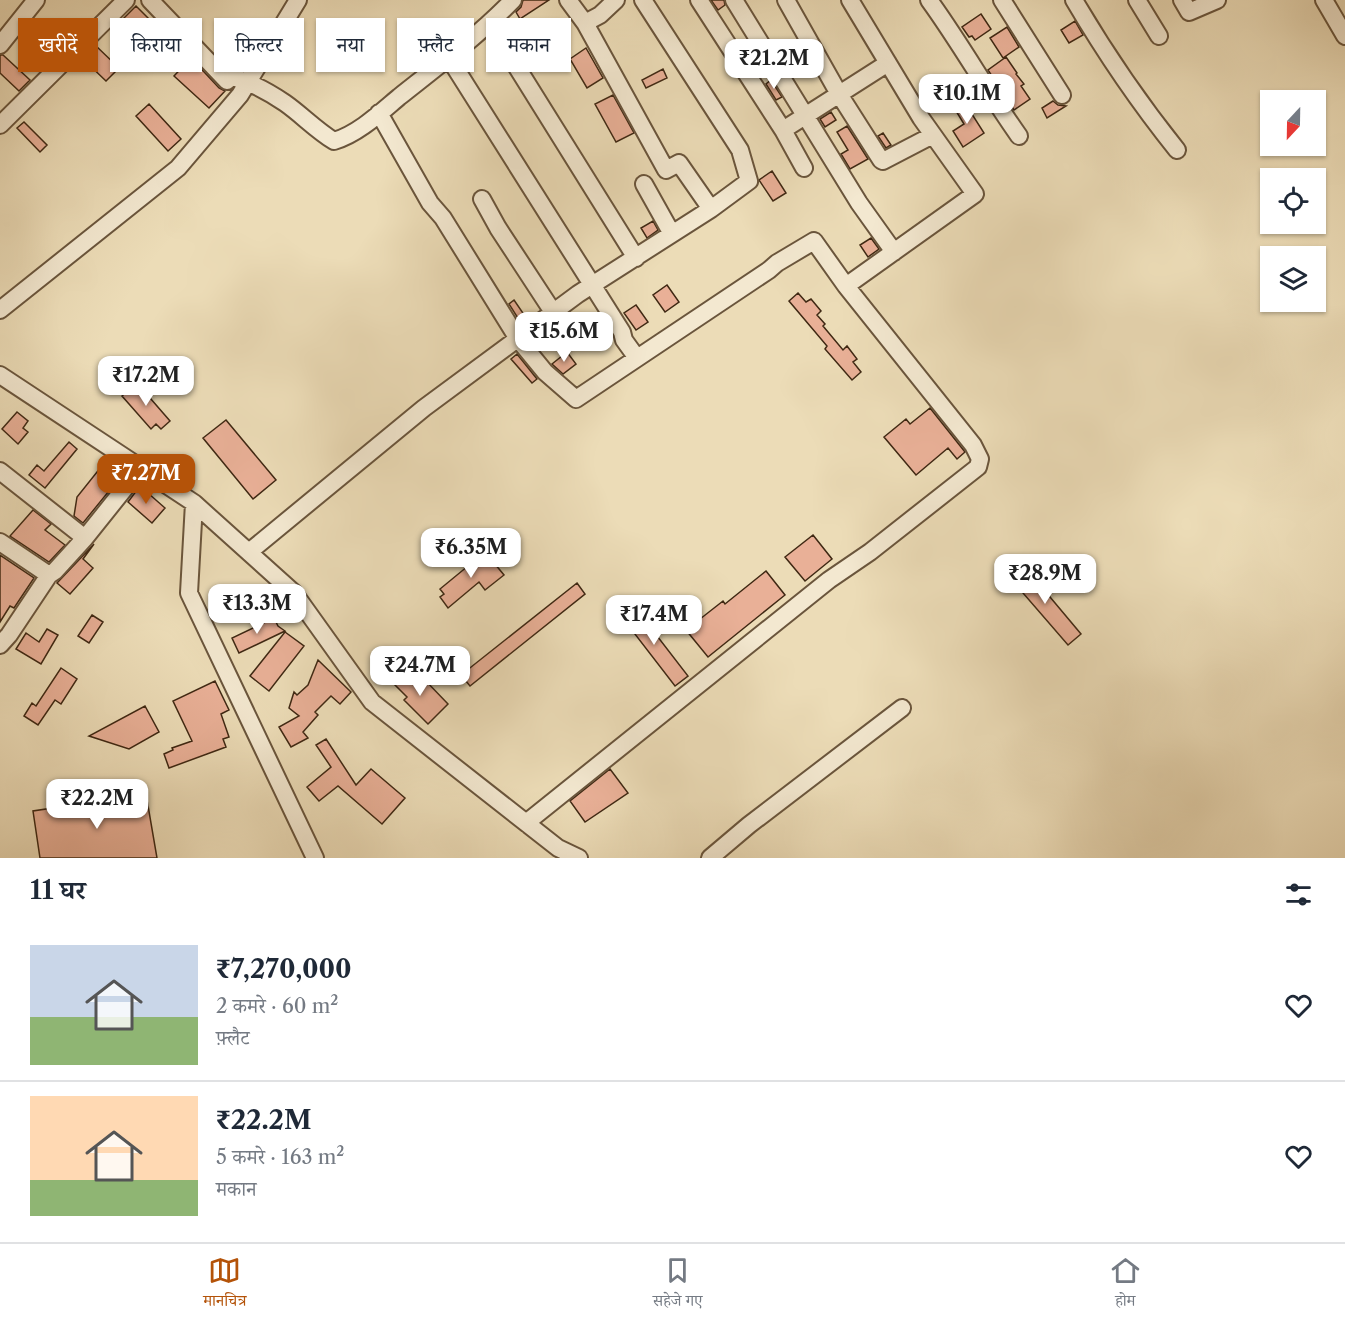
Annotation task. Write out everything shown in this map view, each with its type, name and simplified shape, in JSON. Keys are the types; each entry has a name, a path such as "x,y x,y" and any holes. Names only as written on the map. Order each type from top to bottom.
{"street":[{"path":"0,45 36,0"},
{"path":"0,125 126,0"},
{"path":"150,0 220,73 244,88 286,104 315,130 333,141 347,135 379,113 431,72"},
{"path":"0,310 178,168 244,88 298,0"},
{"path":"495,18 513,0"},
{"path":"568,0 585,23 666,170 679,163 711,209"},
{"path":"585,23 600,15 616,0"},
{"path":"249,552 424,408 593,284 711,209 749,181 740,150 643,0"},
{"path":"699,0 783,130 804,168"},
{"path":"734,0 859,203 894,252"},
{"path":"786,0 839,94 882,161 933,135"},
{"path":"846,286 975,194 933,135 850,0"},
{"path":"929,0 953,32 993,100 1019,136"},
{"path":"1002,0 1062,95"},
{"path":"1074,0 1094,35 1140,99 1146,111 1177,150"},
{"path":"1137,0 1159,36"},
{"path":"1182,0 1189,12 1216,0"},
{"path":"1324,0 1345,36"},
{"path":"474,37 486,27"},
{"path":"783,130 888,63"},
{"path":"458,72 593,284 622,332 624,340 637,358"},
{"path":"519,72 636,258"},
{"path":"379,113 430,203 443,218 518,339 545,372 576,399 777,263 814,241 846,286 973,445 980,459 978,467 870,552 829,580 526,823"},
{"path":"644,184 672,234"},
{"path":"482,199 498,228 554,312"},
{"path":"1,377 194,503 294,593 372,702 551,843 579,858"},
{"path":"0,645 49,574 55,571 85,538 141,468"},
{"path":"0,471 85,538"},
{"path":"194,503 189,592 315,858"},
{"path":"0,542 49,574"},
{"path":"710,858 902,708"},
{"path":"542,858 551,843"}],"building":[{"path":"523,0 549,0 519,18 516,12"},
{"path":"711,0 724,0 725,5 718,10"},
{"path":"136,6 148,18 124,18"},
{"path":"981,14 991,29 975,40 972,36 969,37 962,27"},
{"path":"1075,21 1083,35 1069,43 1061,30"},
{"path":"1007,27 1019,47 1003,58 990,38"},
{"path":"98,48 110,59 110,72 115,72 106,81 97,72"},
{"path":"586,48 603,78 587,88 571,58"},
{"path":"0,55 3,55 18,69 18,72 21,72 30,80 19,91 0,73"},
{"path":"1006,57 1024,84 1021,86 1030,99 1014,110 988,70"},
{"path":"663,69 667,78 646,88 642,80"},
{"path":"202,70 219,88 225,91 209,108 174,76 178,72 202,72"},
{"path":"771,80 782,97 776,100 766,84"},
{"path":"613,95 634,133 616,142 595,104"},
{"path":"963,100 984,133 963,147 953,131 964,124 953,106"},
{"path":"1053,101 1058,105 1066,106 1047,118 1042,108"},
{"path":"149,104 181,139 168,151 136,116"},
{"path":"831,112 836,120 825,127 820,119"},
{"path":"24,122 47,145 40,152 17,128"},
{"path":"847,126 868,159 850,169 841,154 848,150 837,132"},
{"path":"883,133 891,145 886,148 878,136"},
{"path":"772,171 786,193 773,201 759,180"},
{"path":"653,221 658,230 647,238 641,228"},
{"path":"871,238 879,249 868,257 860,245"},
{"path":"667,285 679,302 665,312 653,295"},
{"path":"798,293 806,302 811,299 821,311 817,315 825,324 823,326 843,350 847,346 857,359 853,362 861,372 852,380 789,301"},
{"path":"514,300 527,319 521,323 509,304"},
{"path":"636,305 648,322 636,330 624,313"},
{"path":"567,352 576,364 563,374 552,364"},
{"path":"517,354 537,379 532,383 511,359"},
{"path":"137,383 170,421 161,429 156,424 151,429 122,396"},
{"path":"930,408 965,452 957,459 948,448 916,475 884,437 906,419 910,424"},
{"path":"17,412 28,421 23,428 28,432 18,444 2,429"},
{"path":"226,420 276,480 253,499 203,438"},
{"path":"69,442 77,449 45,488 29,475 37,465 44,471"},
{"path":"105,462 122,475 83,523 74,516 77,497"},
{"path":"140,486 165,508 152,523 128,502"},
{"path":"33,510 51,524 45,530 65,545 49,562 10,536"},
{"path":"813,535 832,559 805,581 785,557"},
{"path":"94,544 83,559 93,568 70,594 57,583"},
{"path":"485,552 504,575 485,590 479,582 448,608 440,597 444,594 440,589"},
{"path":"0,555 34,578 14,608 10,606 0,622"},
{"path":"1024,566 1081,634 1068,645 1010,578"},
{"path":"766,571 785,595 708,657 686,630 723,601 725,604"},
{"path":"577,583 585,594 470,686 461,675"},
{"path":"634,606 688,676 675,686 621,616"},
{"path":"92,615 103,622 89,643 78,636"},
{"path":"274,618 278,626 285,631 239,653 232,638"},
{"path":"47,629 58,635 41,664 16,649 26,633 39,642"},
{"path":"285,632 304,646 269,691 250,676"},
{"path":"318,660 351,692 340,704 331,696 315,712 318,715 303,732 308,738 291,747 279,727 299,716 289,708 294,692 297,695 308,685"},
{"path":"61,668 77,679 61,704 55,700 38,725 24,716 32,703 36,706"},
{"path":"399,670 416,687 424,679 448,704 428,724 404,700 407,697 389,679"},
{"path":"215,681 229,710 221,714 229,737 223,739 226,747 169,768 164,754 173,750 172,748 192,741 173,701"},
{"path":"145,706 159,732 129,749 89,736"},
{"path":"326,739 356,785 371,769 405,798 382,824 338,786 319,801 307,787 331,767 316,745"},
{"path":"610,769 628,793 585,822 570,801"},
{"path":"146,794 157,858 40,858 33,811"}]}
